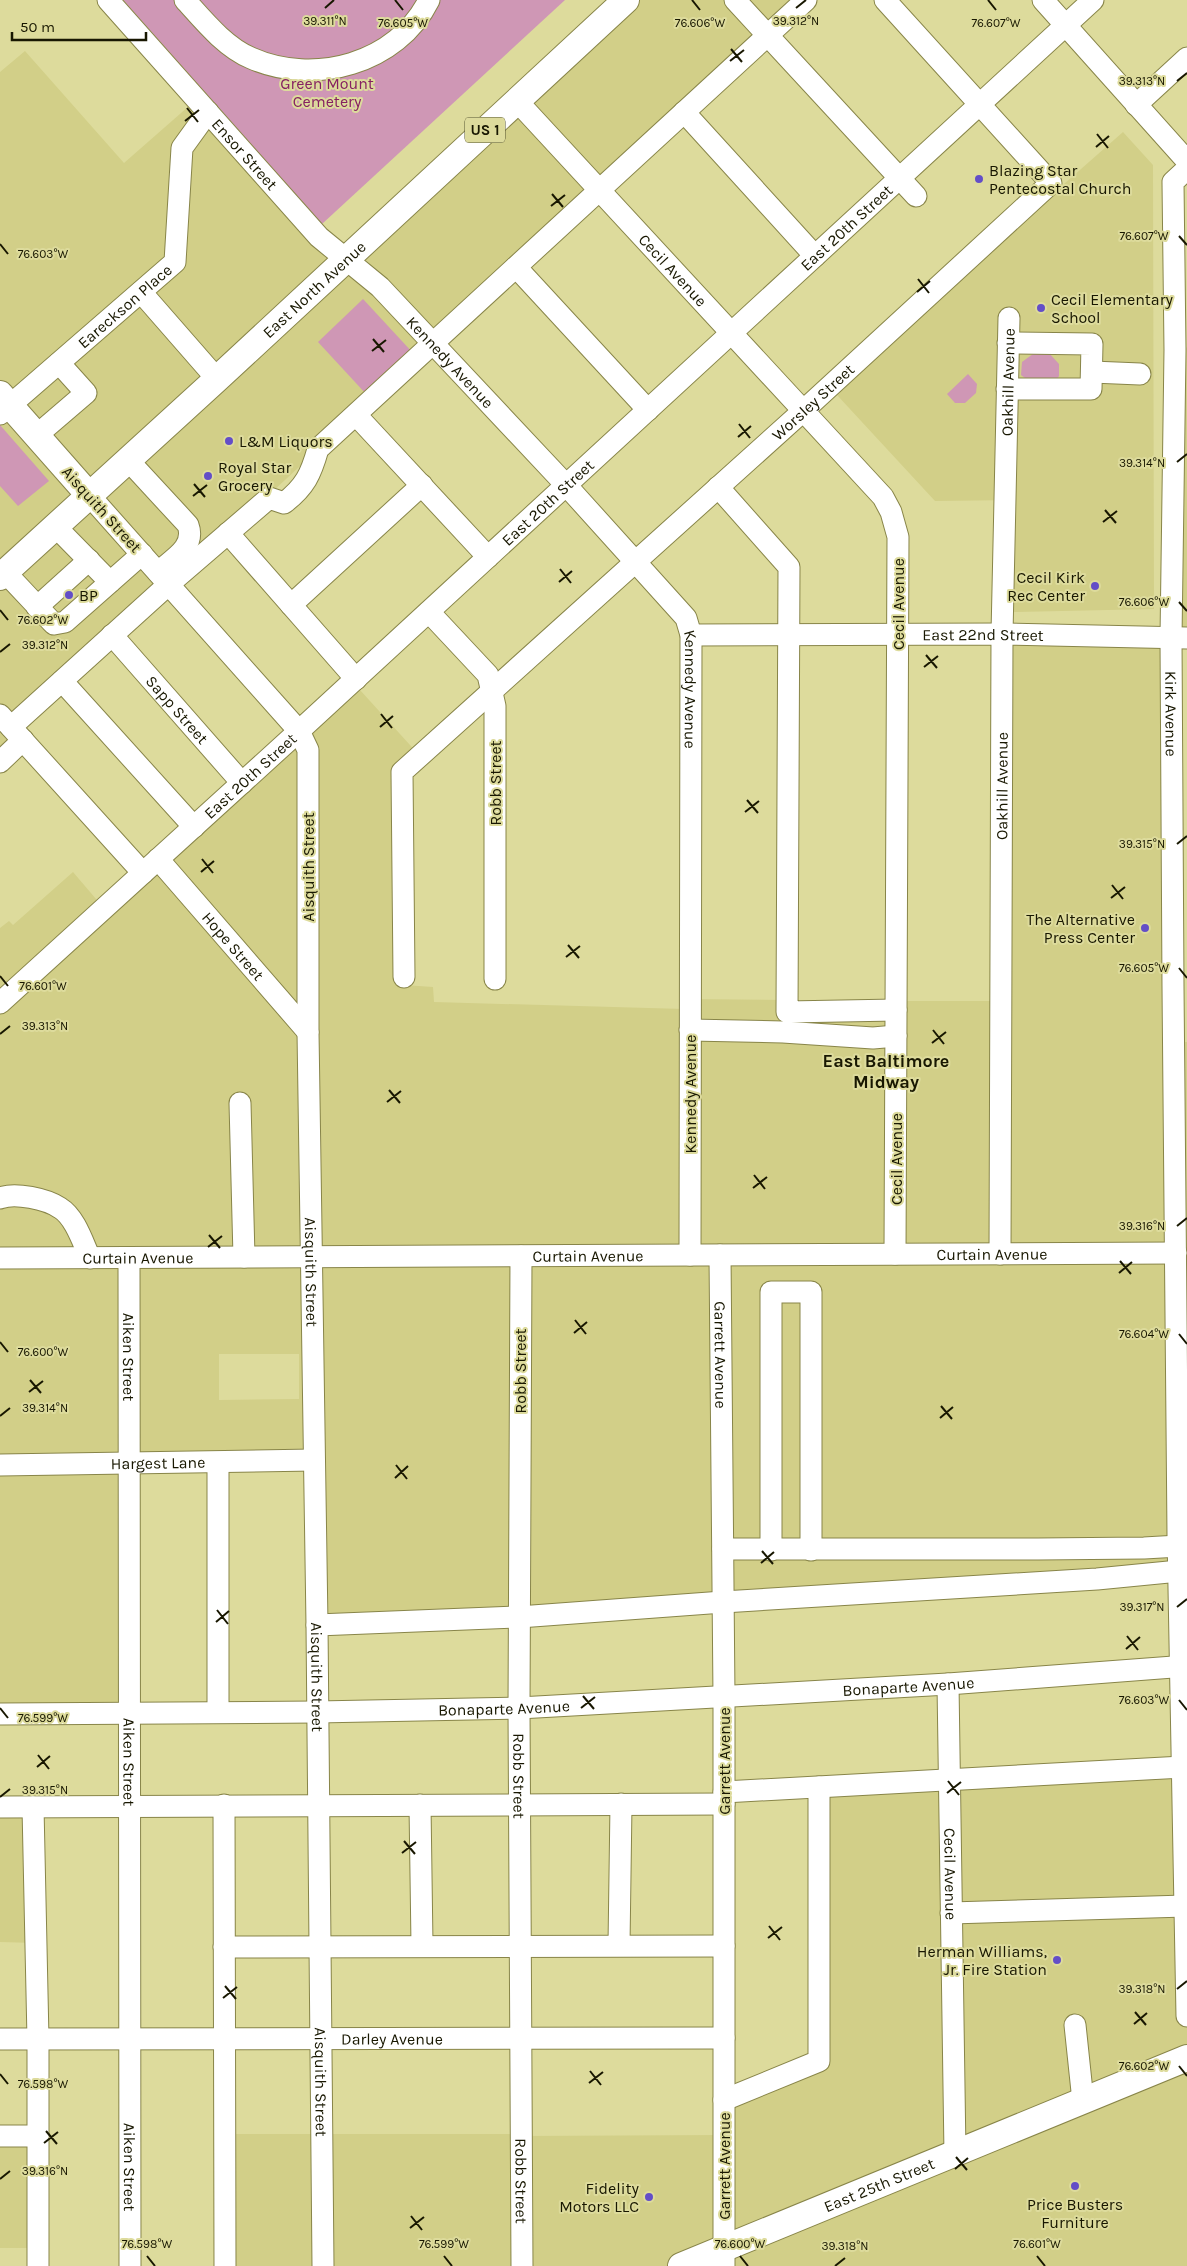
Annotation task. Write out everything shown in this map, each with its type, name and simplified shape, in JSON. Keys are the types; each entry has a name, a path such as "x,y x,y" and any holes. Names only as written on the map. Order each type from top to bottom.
{"main road":[{"name":"East North Avenue","path":"2,574 217,379 626,0"},
{"name":"Aisquith Street","path":"3,404 37,436 89,495"},
{"name":"East 25th Street","path":"681,2266 724,2257 955,2154 1187,2058"}],"street":[{"name":"Ensor Street","path":"108,0 319,237 345,260"},
{"path":"185,0 231,46 250,58 267,64 310,71 348,65 392,44 424,11 429,0"},
{"path":"734,0 916,196"},
{"path":"163,578 228,533 269,498 284,503 296,494 311,475 318,450 806,0"},
{"name":"Worsley Street","path":"404,977 402,772 803,411 1051,183 885,0"},
{"path":"1043,0 1187,161"},
{"name":"East 20th Street","path":"0,1002 300,731 1093,0"},
{"path":"1136,105 1187,58"},
{"name":"Cecil Avenue","path":"517,101 883,497 891,512 898,537 895,1254"},
{"name":"Eareckson Place","path":"3,404 59,363 175,262 182,148 208,112"},
{"path":"684,112 815,256"},
{"name":"Kirk Avenue","path":"1187,169 1173,182 1181,350 1179,638 1181,950 1176,1253 1178,1546 1184,1666 1183,1767 1187,2016"},
{"name":"Kennedy Avenue","path":"345,260 380,287 566,485 686,618 691,635 690,1255"},
{"path":"516,267 648,410"},
{"path":"141,292 217,379"},
{"name":"Oakhill Avenue","path":"1000,1254 1002,634 1009,318"},
{"path":"1007,389 1091,390 1092,372 1092,344 1008,343"},
{"path":"37,436 86,393 59,363"},
{"path":"1092,372 1140,374"},
{"path":"356,415 488,556"},
{"path":"0,762 11,728 112,635 163,578 190,542 191,534 188,525 128,460"},
{"path":"291,605 422,485"},
{"path":"718,487 789,567 787,1012 896,1010"},
{"name":"Aisquith Street","path":"89,495 300,731 308,750 310,1257 317,1625 323,2266"},
{"path":"56,526 110,582"},
{"path":"228,533 356,679"},
{"path":"2,574 54,624 59,624 65,622 142,554"},
{"path":"38,607 88,560"},
{"name":"Robb Street","path":"429,612 488,676 492,689 495,706 495,979"},
{"name":"East 22nd Street","path":"691,635 1002,634 1179,638"},
{"name":"Sapp Street","path":"112,635 242,783"},
{"path":"62,681 194,827"},
{"name":"Hope Street","path":"11,728 151,866 308,1032"},
{"path":"690,1030 783,1032 873,1038 896,1036"},
{"path":"240,1103 244,1257"},
{"path":"0,1198 28,1196 61,1208 78,1230 90,1258"},
{"name":"Curtain Avenue","path":"0,1258 1176,1253"},
{"name":"Garrett Avenue","path":"720,1255 724,1697 724,2257"},
{"name":"Robb Street","path":"521,1256 519,1708 522,2266"},
{"name":"Aiken Street","path":"129,1258 130,2266"},
{"path":"771,1550 771,1292 811,1292 811,1550"},
{"name":"Hargest Lane","path":"0,1465 314,1460"},
{"path":"218,1463 218,1712"},
{"path":"722,1550 1134,1548 1178,1546"},
{"path":"317,1625 519,1617 723,1602 1097,1579 1179,1571"},
{"name":"Bonaparte Avenue","path":"0,1714 317,1712 519,1708 948,1684 1184,1666"},
{"name":"Cecil Avenue","path":"948,1684 955,2154"},
{"path":"0,1807 621,1804 724,1798 819,1787 1183,1767"},
{"path":"724,2100 819,2061 819,1787"},
{"path":"619,1945 621,1804"},
{"path":"224,1805 225,2266"},
{"path":"420,1805 422,1945"},
{"path":"33,1807 38,2039 38,2266"},
{"path":"951,1913 1185,1906"},
{"path":"224,1947 320,1945 724,1946"},
{"path":"1075,2025 1084,2101"},
{"name":"Darley Avenue","path":"0,2039 724,2038"},
{"path":"0,2136 38,2136"}],"shaded area":[{"path":"623,0 805,0 259,504 7,728 20,743 0,762 0,72 25,51 124,163 189,106 333,265"},
{"name":"Cecil Elementary School","path":"1123,132 1153,165 1154,609 1013,612 1015,500 935,501 837,395 1022,221"},
{"path":"1176,337 1187,348 1187,634 1173,634 1170,1042 1187,1042 1187,2266 225,2266 224,2134 723,2135 723,2102 821,2063 817,1786 1178,1766 1178,1573 314,1619 311,1464 127,1465 129,1718 0,1714 0,928 9,921 13,925 73,872 102,906 350,679 420,756 404,772 404,985 433,987 434,1002 684,1009 685,999 788,1000 788,1007 895,1001 1002,1001 1005,635 1170,634","holes":["219,1354 299,1354 299,1399 219,1400"]},
{"path":"0,1806 34,1806 36,1943 0,1942"},
{"path":"0,2135 38,2136 39,2248 0,2248"}],"green space":[{"name":"Green Mount Cemetery","path":"123,0 565,0 322,224"},
{"path":"363,299 413,353 367,395 318,342"},
{"path":"1037,351 1048,352 1059,364 1059,376 1053,386 1033,384 1021,375 1022,362"},
{"path":"968,374 977,384 976,393 965,403 955,403 947,394"},
{"path":"0,425 49,481 18,506 0,486"}],"place":[{"name":"Blazing Star Pentecostal Church","path":"979,179"},
{"name":"Cecil Elementary School","path":"1041,308"},
{"name":"L&M Liquors","path":"229,441"},
{"name":"Royal Star Grocery","path":"208,476"},
{"name":"Cecil Kirk Rec Center","path":"1095,586"},
{"name":"BP","path":"69,595"},
{"name":"The Alternative Press Center","path":"1145,928"},
{"name":"Herman Williams, Jr. Fire Station","path":"1057,1960"},
{"name":"Price Busters Furniture","path":"1075,2186"},
{"name":"Fidelity Motors LLC","path":"649,2197"}],"district":[{"name":"East Baltimore Midway","path":"886,1071"}]}
